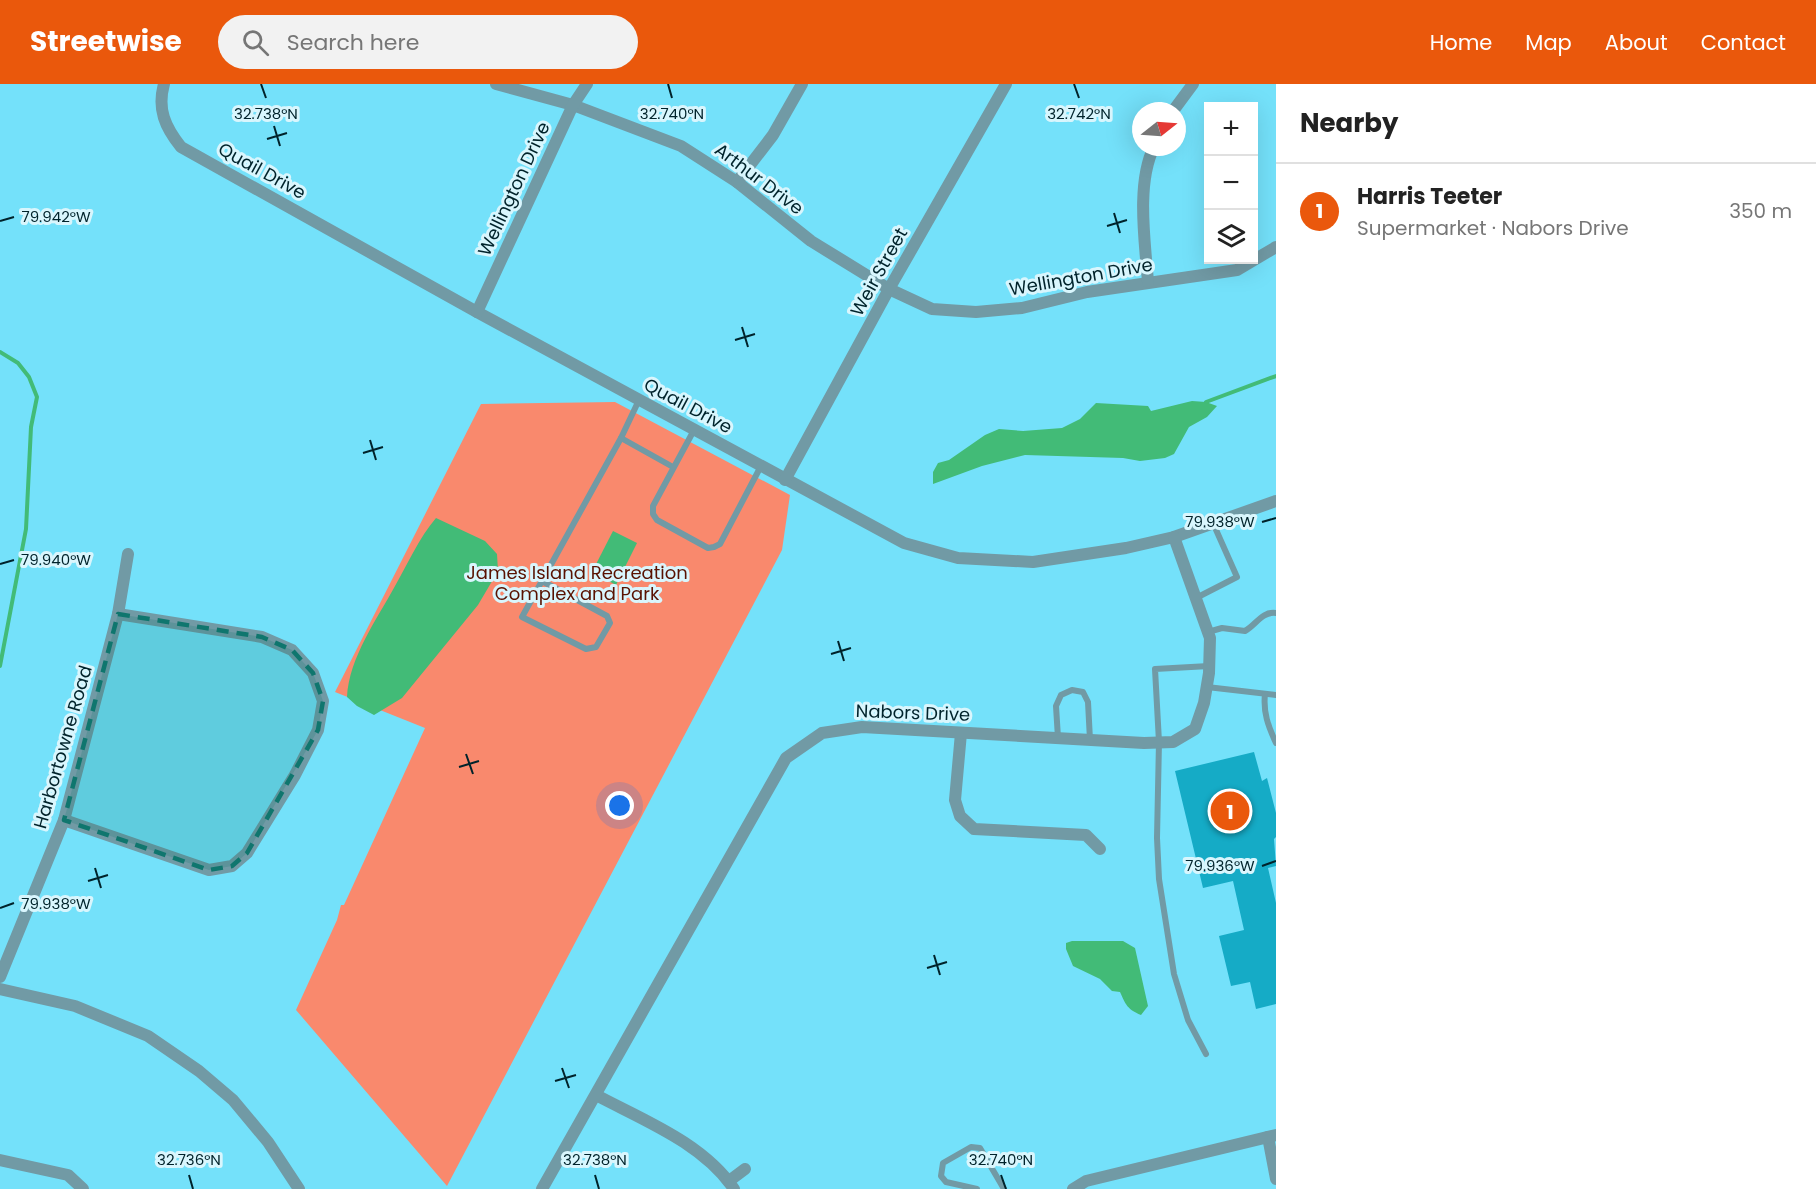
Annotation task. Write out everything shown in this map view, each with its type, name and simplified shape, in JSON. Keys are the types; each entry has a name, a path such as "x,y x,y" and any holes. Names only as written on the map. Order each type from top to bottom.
{"street":[{"name":"Quail Drive","path":"164,84 161,110 168,130 181,147 477,312 904,543 958,558 1034,562 1126,548 1174,537 1276,501"},
{"name":"Arthur Drive","path":"496,84 573,105 681,146 737,182 812,241 890,289"},
{"name":"Wellington Drive","path":"477,312 573,105 587,84"},
{"path":"737,182 773,135 802,84"},
{"name":"Weir Street","path":"785,480 1006,84"},
{"path":"1179,102 1192,84"},
{"path":"1148,282 1143,198 1151,156"},
{"name":"Wellington Drive","path":"890,289 932,309 976,312 1022,308 1087,292 1237,270 1276,247"},
{"name":"Nabors Drive","path":"542,1189 786,758 822,733 862,727 1159,742 1173,742 1195,729 1206,687 1210,638 1174,537"},
{"name":"Harbortowne Road","path":"0,977 63,820 118,614 128,554"},
{"path":"63,820 209,870 232,866 247,853 295,775 318,730 323,701 312,673 292,650 262,637 118,614"},
{"path":"961,733 955,800 960,816 974,829 1086,835 1100,849"},
{"path":"0,989 75,1006 148,1036 199,1071 233,1100 268,1142 299,1189"},
{"path":"596,1095 688,1145 708,1159 732,1185 745,1169"},
{"path":"1073,1189 1086,1181 1272,1136 1276,1179"},
{"path":"0,1160 68,1175 83,1189"}],"lane":[{"path":"542,581 607,616 610,623 596,647 586,649 522,617 621,438 639,400"},
{"path":"694,430 658,495 653,506 653,514 657,520 708,548 720,543 761,466"},
{"path":"621,438 673,467"},
{"path":"1196,598 1237,577 1213,523"},
{"path":"1208,632 1222,628 1245,631 1262,616 1271,612 1276,614"},
{"path":"1206,1054 1188,1020 1174,974 1159,879 1157,838 1159,742 1155,669 1209,666"},
{"path":"1206,687 1276,695"},
{"path":"1058,738 1056,706 1061,695 1072,690 1083,692 1088,702 1090,740"},
{"path":"1265,694 1264,709 1269,729 1276,743"},
{"path":"977,1189 946,1182 941,1176 943,1163 971,1148 980,1148 1004,1189"}],"highlighted area":[{"path":"118,614 262,637 292,650 313,673 323,701 318,730 247,853 232,866 209,870 64,820"}],"green space":[{"name":"James Island Recreation Complex and Park","path":"615,402 790,495 782,550 447,1186 296,1010 337,920 341,905 344,905 425,728 335,692 481,404"}],"shaded area":[{"path":"1192,401 1217,406 1207,417 1189,427 1174,454 1165,458 1140,461 1123,458 1025,455 982,466 933,484 933,472 938,463 949,460 985,435 999,429 1023,431 1062,428 1080,419 1096,403 1148,406 1151,411"},
{"path":"436,518 485,541 497,554 498,571 478,605 402,698 374,715 357,706 347,697 353,668 372,625 419,542"},
{"path":"613,531 637,543 616,585 592,572"},
{"path":"1123,941 1135,948 1148,1006 1141,1015 1128,1006 1120,992 1112,991 1100,979 1073,966 1066,949 1066,943"}],"building":[{"path":"1254,752 1262,781 1267,778 1276,813 1276,837 1274,839 1276,866 1268,868 1276,903 1276,1004 1256,1009 1250,982 1231,986 1219,936 1244,930 1233,881 1203,888 1175,771"}],"waterway":[{"path":"0,352 18,363 29,377 37,397 31,427 26,529 0,666"},
{"path":"1206,402 1276,376"}],"place":[{"name":"Harris Teeter","path":"1230,811"}]}
